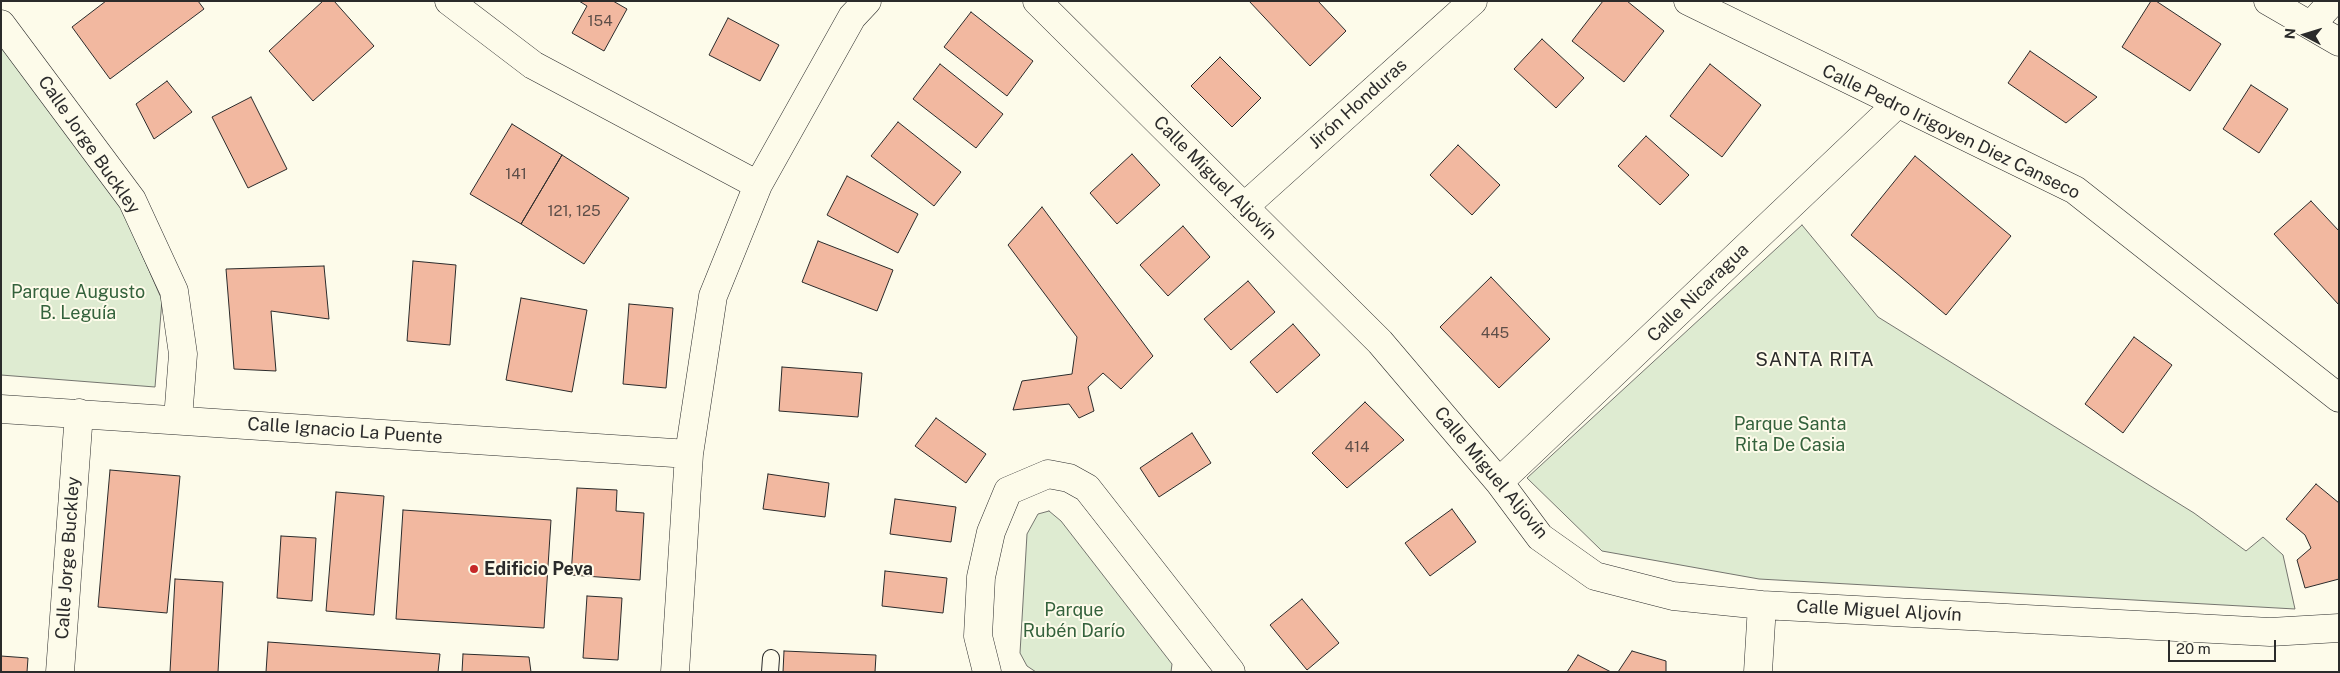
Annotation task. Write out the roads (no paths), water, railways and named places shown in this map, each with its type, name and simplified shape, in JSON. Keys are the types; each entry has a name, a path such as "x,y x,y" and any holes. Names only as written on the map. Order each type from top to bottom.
{"street":[{"path":"449,1 533,64 758,185"},
{"path":"675,672 688,454 713,296 758,185 852,17 868,1"},
{"name":"Calle Miguel Aljovín","path":"1038,1 1380,342 1500,482 1540,537 1595,576 1673,596 1762,605 2270,632 2339,628"},
{"name":"Jirón Honduras","path":"1244,208 1473,1"},
{"name":"Calle Pedro Irigoyen Diez Canseco","path":"1688,1 2075,190 2339,398"},
{"path":"2268,1 2339,42"},
{"path":"2310,25 2333,1"},
{"name":"Calle Jorge Buckley","path":"1,24 132,200 174,291 183,354 178,419"},
{"name":"Calle Nicaragua","path":"1500,482 1897,104"},
{"name":"Calle Ignacio La Puente","path":"1,408 688,454"},
{"name":"Calle Jorge Buckley","path":"60,672 79,414"},
{"path":"986,672 978,636 981,577 991,532 1008,491 1048,474 1069,478 1087,488 1231,672"},
{"path":"1758,672 1762,605"}],"place":[{"name":"Edificio Peva","path":"474,569"}],"district":[{"name":"SANTA RITA","path":"1815,360"}],"park label":[{"name":"Parque Augusto B. Leguía","path":"78,302"},
{"name":"Parque Santa Rita De Casia","path":"1790,434"},
{"name":"Parque Rubén Darío","path":"1074,620"}]}
